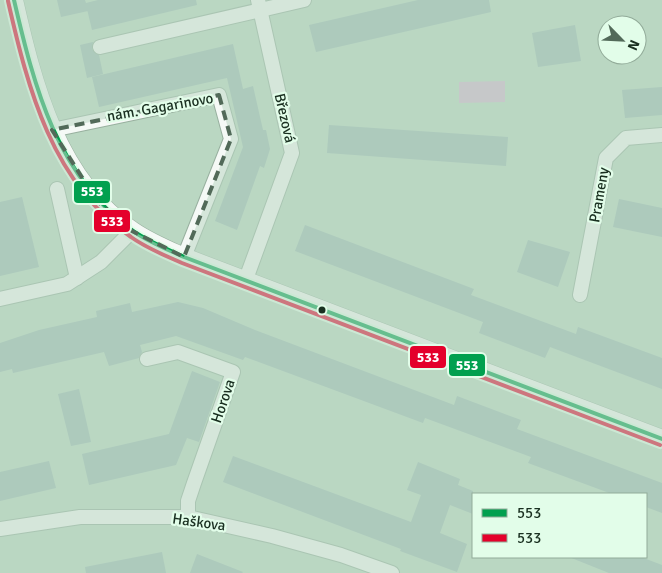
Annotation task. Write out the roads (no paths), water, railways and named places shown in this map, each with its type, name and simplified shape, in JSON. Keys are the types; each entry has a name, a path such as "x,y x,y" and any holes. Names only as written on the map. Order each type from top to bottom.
{"street":[{"path":"14,0 29,66 52,130 69,162 97,201 132,231 156,245 184,257 662,438"},
{"path":"100,47 259,5 304,0"},
{"name":"Březová","path":"246,279 292,153 259,5"},
{"name":"nám. Gagarinovo","path":"52,130 219,95 231,139 184,257"},
{"name":"Prameny","path":"580,295 606,158 626,138 662,135"},
{"path":"57,188 77,278"},
{"path":"0,299 67,284 101,262 132,231"},
{"name":"Horova","path":"147,360 178,352 233,372 188,501 188,517"},
{"name":"Haškova","path":"0,529 80,517 188,517 341,554 392,573"}]}
